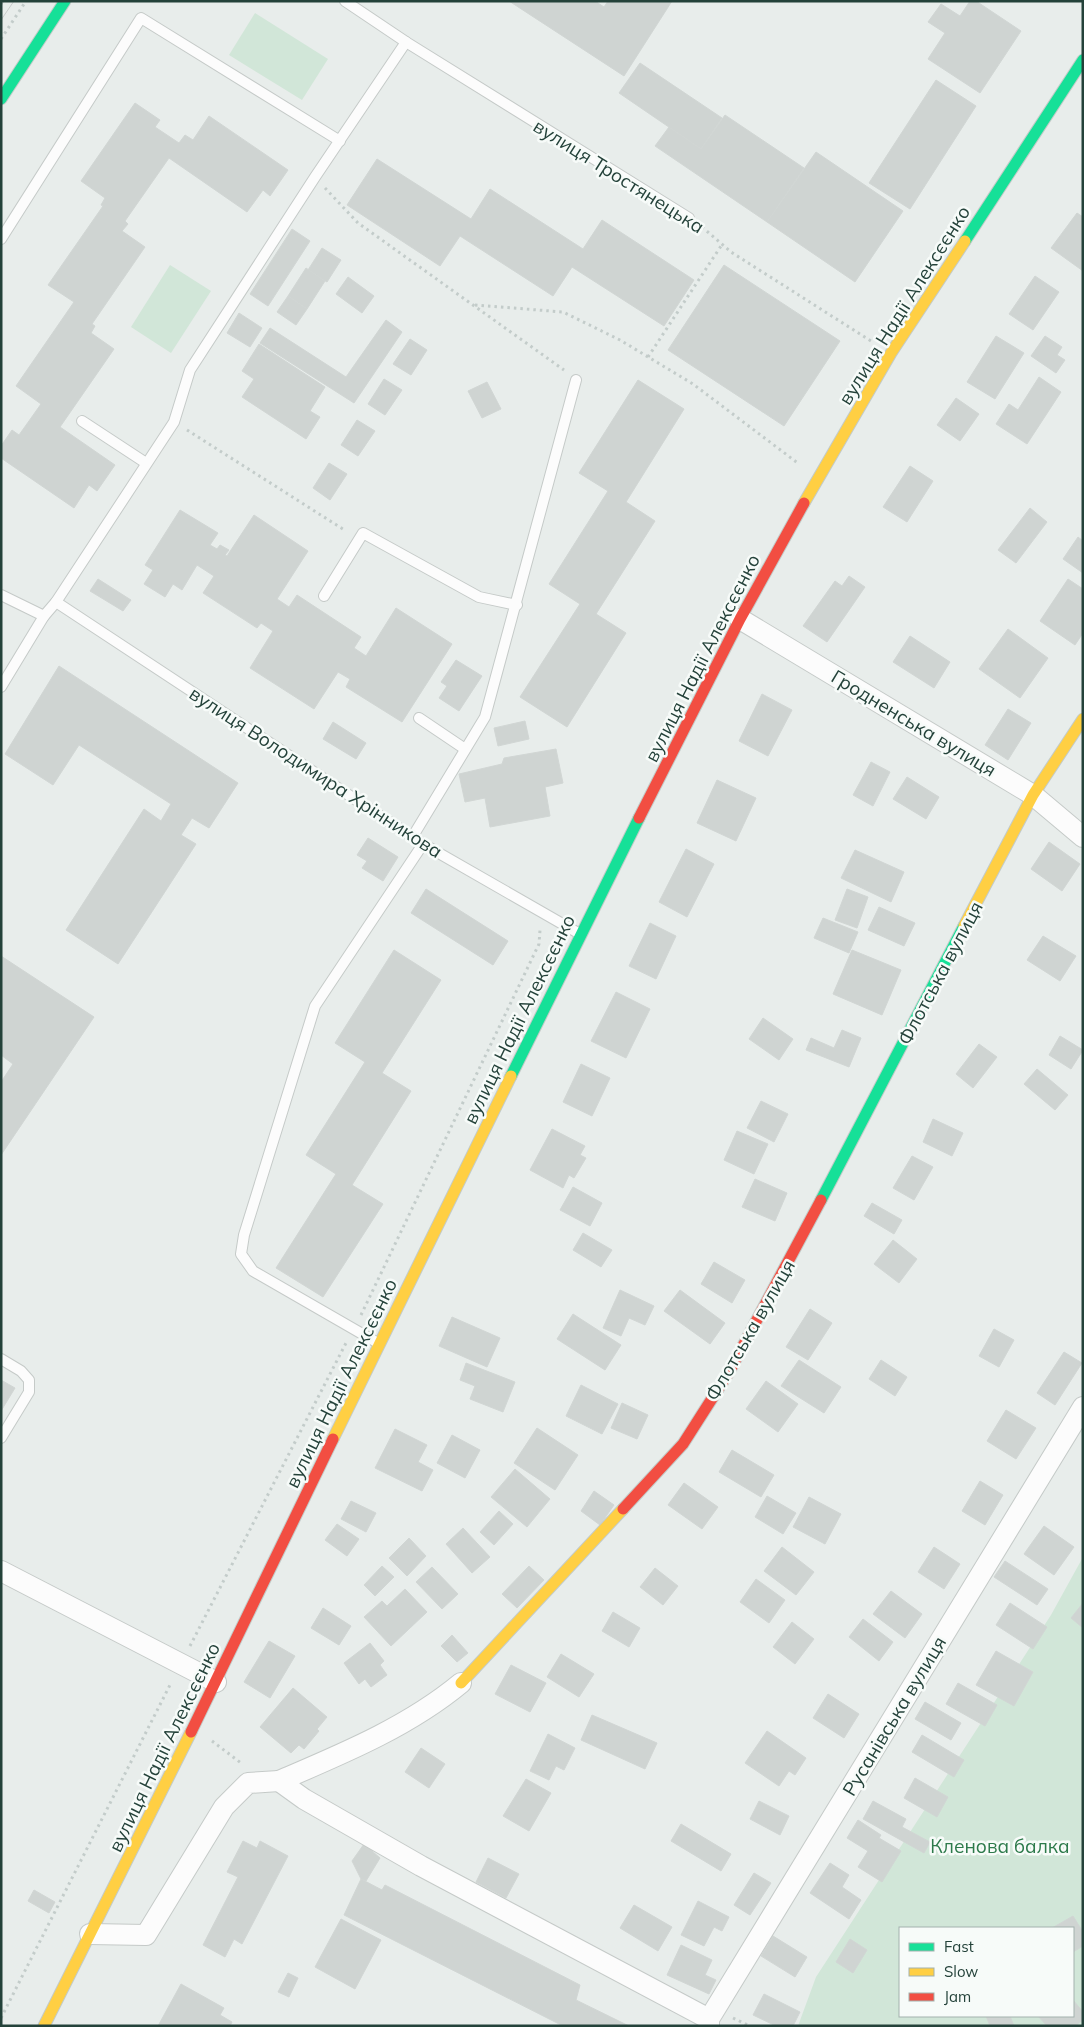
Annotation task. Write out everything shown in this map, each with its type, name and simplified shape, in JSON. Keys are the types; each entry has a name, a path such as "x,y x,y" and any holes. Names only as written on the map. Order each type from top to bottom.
{"street":[{"path":"1,99 65,1"},
{"name":"вулиця Надії Алексєєнко","path":"44,2026 216,1682 379,1343 581,934 740,619 818,477 891,354 1083,60"},
{"name":"Гродненська вулиця","path":"740,619 1034,795 1083,837"},
{"name":"Флотська вулиця","path":"90,1934 146,1935 224,1807 248,1783 279,1781 363,1745 454,1688 683,1444 729,1372 785,1269 1034,795 1083,719"},
{"name":"Русанівська вулиця","path":"709,2023 1083,1407"},
{"path":"1,1570 180,1665 216,1682"},
{"path":"279,1781 304,1799 421,1866 709,2023"}],"lane":[{"name":"вулиця Тростянецька","path":"345,1 406,42 689,218"},
{"path":"1,239 140,18 340,141"},
{"path":"1,687 44,616 56,602 174,422 190,370 315,176 406,42"},
{"path":"413,836 485,718 576,380"},
{"path":"82,421 146,463"},
{"path":"324,596 363,533 479,597 516,604"},
{"path":"1,595 44,616"},
{"name":"вулиця Володимира Хрінникова","path":"56,602 423,844 581,934"},
{"path":"419,718 466,750"},
{"path":"379,1343 253,1271 241,1254 244,1235 315,1006 423,844"},
{"path":"1,1359 21,1371 29,1380 29,1392 1,1438"}],"path":[{"path":"1,40 26,1"},
{"path":"315,176 358,223 475,305 576,380"},
{"name":"вулиця Тростянецька","path":"689,218 723,243 731,252 891,354"},
{"path":"648,357 723,243"},
{"path":"475,305 563,312 620,340 693,384 729,413 818,477"},
{"path":"174,422 359,540"},
{"path":"1,2018 180,1665 354,1329 539,944 541,912"},
{"path":"218,1744 246,1767"}],"green space":[{"path":"255,13 328,59 302,100 229,55"},
{"path":"170,265 211,291 171,353 131,327"},
{"name":"Кленова балка","path":"1083,1557 1083,2026 798,2026 816,1977 1051,1615"}],"building":[{"path":"509,1 595,1 604,7 608,1 672,1 624,76"},
{"path":"970,1 976,1 1021,31 980,93 928,59 945,33 928,22 941,4 960,16"},
{"path":"640,63 722,118 701,149 619,93"},
{"path":"936,80 976,106 910,209 869,183"},
{"path":"135,103 160,120 155,127 179,143 185,135 193,140 209,116 288,170 270,196 263,190 247,212 169,158 125,221 128,224 122,231 145,247 92,324 95,326 91,333 114,349 60,427 115,465 97,491 89,485 74,508 1,458 1,446 12,430 19,435 41,404 16,386 74,302 48,285 103,206 101,205 105,198 81,181"},
{"path":"725,115 804,168 767,222 655,146 669,127 701,149"},
{"path":"816,152 903,211 855,282 767,222"},
{"path":"377,159 471,219 490,189 583,249 602,220 694,280 664,326 572,267 553,296 460,236 440,266 347,205"},
{"path":"1077,213 1083,217 1083,271 1051,248"},
{"path":"292,229 310,241 268,306 250,294"},
{"path":"322,248 341,260 327,282 308,270"},
{"path":"724,265 840,341 784,426 668,350"},
{"path":"306,268 325,281 307,309 288,296"},
{"path":"1035,276 1059,292 1033,330 1009,314"},
{"path":"348,277 374,296 362,313 336,294"},
{"path":"288,296 307,309 296,325 277,312"},
{"path":"239,313 262,328 250,347 227,333"},
{"path":"386,320 402,332 354,403 260,343 270,328 346,377"},
{"path":"996,336 1024,353 995,399 967,382"},
{"path":"1045,336 1062,347 1057,355 1065,360 1056,373 1031,356"},
{"path":"410,339 427,350 411,375 393,364"},
{"path":"259,344 325,387 310,411 320,417 306,439 242,397 254,379 242,371"},
{"path":"1039,377 1061,392 1027,444 996,424 1009,404 1018,410"},
{"path":"384,379 402,390 385,415 368,404"},
{"path":"638,380 684,409 626,502 655,521 596,614 626,633 567,727 520,697 580,604 549,584 608,491 579,473"},
{"path":"487,382 501,409 482,418 468,391"},
{"path":"956,398 979,414 960,441 937,425"},
{"path":"357,420 375,431 358,456 341,445"},
{"path":"329,463 347,474 330,500 313,488"},
{"path":"910,466 933,481 907,522 883,507"},
{"path":"1030,508 1047,522 1016,563 998,550"},
{"path":"180,510 218,533 210,545 217,549 220,545 229,550 225,555 227,556 254,515 308,551 277,599 289,607 297,595 361,637 354,648 366,656 396,608 452,644 402,722 346,687 350,679 338,672 314,709 250,668 273,631 261,623 257,628 203,593 214,576 197,565 182,590 173,584 165,597 144,584 153,570 145,565"},
{"path":"1078,537 1083,541 1083,573 1063,559"},
{"path":"849,576 865,587 827,642 803,626 835,581 842,586"},
{"path":"98,579 131,600 123,611 90,591"},
{"path":"1068,579 1083,589 1083,633 1075,645 1040,621"},
{"path":"1008,629 1048,658 1020,698 979,669"},
{"path":"910,636 950,662 934,688 893,662"},
{"path":"456,660 482,676 459,711 439,698 447,686 441,682"},
{"path":"59,666 238,783 209,828 192,818 181,835 196,844 118,964 66,930 144,809 161,821 171,804 79,745 53,785 5,754"},
{"path":"762,694 792,710 768,756 739,741"},
{"path":"1008,709 1031,723 1008,760 985,745"},
{"path":"525,721 529,739 498,746 494,728"},
{"path":"333,722 366,743 356,759 323,739"},
{"path":"556,749 563,783 545,787 550,816 490,827 485,798 465,802 459,774 502,764 504,758"},
{"path":"871,762 890,772 873,806 853,795"},
{"path":"907,777 939,797 926,819 893,799"},
{"path":"717,780 756,798 736,841 697,823"},
{"path":"368,838 398,857 383,881 362,868 367,861 357,855"},
{"path":"1049,842 1080,864 1062,891 1031,869"},
{"path":"686,849 714,864 687,917 659,902"},
{"path":"855,850 904,872 891,902 841,878"},
{"path":"426,889 508,941 493,965 411,913"},
{"path":"847,889 868,897 857,928 835,920"},
{"path":"879,907 915,923 904,946 868,930"},
{"path":"823,918 858,932 849,953 814,938"},
{"path":"650,923 676,936 656,979 629,966"},
{"path":"1043,936 1076,956 1060,981 1027,960"},
{"path":"394,950 441,980 382,1073 411,1091 352,1185 383,1204 323,1297 276,1268 336,1174 306,1155 365,1062 335,1043"},
{"path":"852,950 901,970 882,1015 833,994"},
{"path":"1,956 94,1017 1,1155 1,1082 13,1064 1,1055"},
{"path":"616,992 650,1009 626,1058 591,1041"},
{"path":"763,1018 793,1039 779,1060 749,1039"},
{"path":"842,1030 861,1038 849,1067 806,1050 811,1038 834,1048"},
{"path":"1060,1036 1083,1050 1071,1069 1049,1055"},
{"path":"979,1044 997,1057 973,1088 956,1074"},
{"path":"581,1064 610,1078 592,1116 563,1102"},
{"path":"1037,1069 1068,1095 1055,1110 1024,1084"},
{"path":"761,1101 788,1114 774,1142 747,1128"},
{"path":"933,1119 963,1133 952,1156 923,1142"},
{"path":"552,1129 585,1146 580,1155 586,1158 574,1178 569,1175 563,1188 530,1170"},
{"path":"737,1131 768,1144 754,1174 724,1160"},
{"path":"912,1156 933,1167 914,1200 893,1188"},
{"path":"755,1179 787,1193 775,1221 742,1207"},
{"path":"573,1187 602,1203 590,1226 560,1210"},
{"path":"872,1203 902,1220 894,1234 864,1216"},
{"path":"583,1233 612,1250 601,1267 573,1250"},
{"path":"893,1240 917,1259 899,1283 874,1264"},
{"path":"714,1262 745,1280 732,1303 701,1284"},
{"path":"620,1290 654,1306 645,1325 629,1318 621,1336 603,1328"},
{"path":"680,1290 725,1323 710,1344 664,1311"},
{"path":"810,1309 832,1323 808,1360 786,1347"},
{"path":"573,1314 621,1345 605,1370 557,1339"},
{"path":"452,1317 500,1338 487,1367 439,1346"},
{"path":"994,1329 1014,1340 999,1367 979,1356"},
{"path":"1064,1352 1082,1363 1055,1405 1037,1393"},
{"path":"799,1360 841,1387 824,1413 781,1386"},
{"path":"881,1360 907,1377 895,1396 869,1379"},
{"path":"466,1363 515,1382 503,1412 470,1399 475,1386 460,1380"},
{"path":"1,1380 15,1388 1,1411"},
{"path":"766,1381 798,1404 778,1432 746,1409"},
{"path":"581,1385 618,1404 602,1434 566,1416"},
{"path":"622,1403 648,1415 637,1439 611,1428"},
{"path":"1006,1410 1036,1428 1016,1459 987,1441"},
{"path":"537,1428 578,1455 555,1490 514,1463"},
{"path":"395,1429 427,1445 418,1462 433,1470 422,1491 375,1468"},
{"path":"452,1435 480,1450 465,1478 437,1463"},
{"path":"732,1450 774,1475 761,1497 719,1472"},
{"path":"515,1469 550,1499 527,1527 491,1497"},
{"path":"980,1481 1003,1495 985,1525 962,1511"},
{"path":"684,1483 718,1507 702,1529 668,1505"},
{"path":"594,1491 614,1505 600,1525 581,1511"},
{"path":"767,1496 796,1513 783,1534 755,1517"},
{"path":"809,1497 841,1514 825,1544 793,1527"},
{"path":"351,1501 376,1513 366,1532 341,1519"},
{"path":"499,1511 513,1524 494,1545 480,1532"},
{"path":"337,1524 359,1539 347,1556 325,1540"},
{"path":"1044,1526 1074,1547 1054,1575 1024,1554"},
{"path":"463,1528 490,1557 472,1573 446,1544"},
{"path":"409,1538 426,1556 407,1576 389,1558"},
{"path":"782,1547 814,1572 796,1595 764,1571"},
{"path":"934,1547 960,1564 944,1589 918,1572"},
{"path":"1005,1561 1048,1589 1037,1605 994,1577"},
{"path":"382,1566 394,1577 375,1596 364,1585"},
{"path":"529,1566 544,1580 517,1608 502,1594"},
{"path":"432,1567 458,1594 442,1609 416,1582"},
{"path":"655,1568 678,1586 663,1605 640,1587"},
{"path":"756,1579 785,1600 769,1623 740,1602"},
{"path":"405,1589 427,1612 391,1646 364,1617 382,1601 387,1606"},
{"path":"891,1591 922,1614 905,1638 873,1614"},
{"path":"1010,1603 1047,1627 1033,1649 996,1625"},
{"path":"1083,1603 1083,1628 1071,1618"},
{"path":"323,1608 351,1626 339,1645 311,1628"},
{"path":"613,1612 640,1628 629,1647 602,1631"},
{"path":"863,1619 893,1642 879,1661 849,1637"},
{"path":"792,1622 814,1639 795,1664 773,1647"},
{"path":"452,1635 468,1653 457,1662 441,1646"},
{"path":"269,1641 295,1656 270,1698 244,1682"},
{"path":"370,1643 384,1661 380,1665 387,1675 371,1687 365,1679 359,1684 344,1663"},
{"path":"996,1651 1033,1672 1014,1706 976,1685"},
{"path":"561,1654 594,1674 579,1697 547,1677"},
{"path":"511,1665 546,1683 530,1712 495,1694"},
{"path":"958,1683 997,1705 985,1726 946,1704"},
{"path":"293,1688 327,1717 317,1729 319,1731 304,1749 299,1745 291,1753 260,1727"},
{"path":"828,1694 859,1714 844,1738 813,1718"},
{"path":"925,1702 961,1723 951,1740 915,1719"},
{"path":"592,1715 657,1743 645,1769 581,1740"},
{"path":"767,1731 806,1758 795,1775 789,1771 779,1786 745,1763"},
{"path":"548,1734 575,1748 564,1770 556,1766 549,1780 530,1771"},
{"path":"922,1735 964,1760 954,1777 912,1752"},
{"path":"421,1748 445,1764 429,1788 405,1772"},
{"path":"915,1778 948,1797 937,1817 904,1798"},
{"path":"526,1779 551,1793 529,1831 503,1816"},
{"path":"759,1801 789,1816 780,1835 750,1819"},
{"path":"873,1801 906,1819 902,1827 930,1842 924,1853 863,1819"},
{"path":"858,1820 881,1835 879,1838 901,1851 882,1882 858,1867 868,1851 847,1838"},
{"path":"681,1824 731,1854 721,1871 671,1841"},
{"path":"243,1841 257,1848 260,1841 288,1856 242,1944 234,1939 225,1957 203,1945 238,1877 227,1872"},
{"path":"364,1844 380,1858 366,1881 361,1879 352,1861"},
{"path":"488,1858 519,1874 506,1898 476,1882"},
{"path":"830,1863 849,1875 842,1887 861,1900 849,1919 810,1893"},
{"path":"754,1873 771,1883 750,1915 734,1905"},
{"path":"361,1879 382,1890 385,1885 580,1985 576,2000 629,2026 563,2026 344,1915"},
{"path":"34,1890 55,1902 49,1913 28,1901"},
{"path":"698,1901 729,1917 722,1931 714,1927 704,1946 681,1935"},
{"path":"634,1905 672,1927 658,1951 620,1928"},
{"path":"1073,1916 1083,1932 1083,1946 1074,1951 1074,1927 1054,1927"},
{"path":"341,1919 381,1940 355,1989 315,1967"},
{"path":"773,1936 807,1957 795,1977 761,1956"},
{"path":"850,1939 867,1950 853,1973 836,1962"},
{"path":"681,1945 712,1960 705,1975 716,1980 709,1994 667,1975"},
{"path":"288,1973 298,1978 289,1997 278,1992"},
{"path":"181,1984 224,2008 220,2015 232,2022 230,2026 158,2026"},
{"path":"764,1994 800,2012 793,2026 776,2026 753,2015"},
{"path":"1074,2001 1083,2012 1083,2020 1075,2026 1047,2026 1039,2017 1074,2017"},
{"path":"986,2017 1010,2017 1014,2026 990,2026"}],"tram line":[{"path":"1,6 4,1"},
{"path":"1,20 14,1"}],"traffic: fast":[{"path":"1,99 65,1"},
{"path":"965,241 1083,60"},
{"path":"511,1076 639,818"},
{"path":"821,1200 964,926"}],"traffic: slow":[{"path":"804,503 891,353 965,241"},
{"path":"964,926 1033,795 1083,719"},
{"path":"333,1439 511,1076"},
{"path":"461,1683 623,1509"},
{"path":"44,2026 191,1732"}],"traffic: jam":[{"path":"639,818 740,619 804,503"},
{"path":"623,1509 683,1444 729,1372 821,1200"},
{"path":"191,1732 333,1439"}]}
